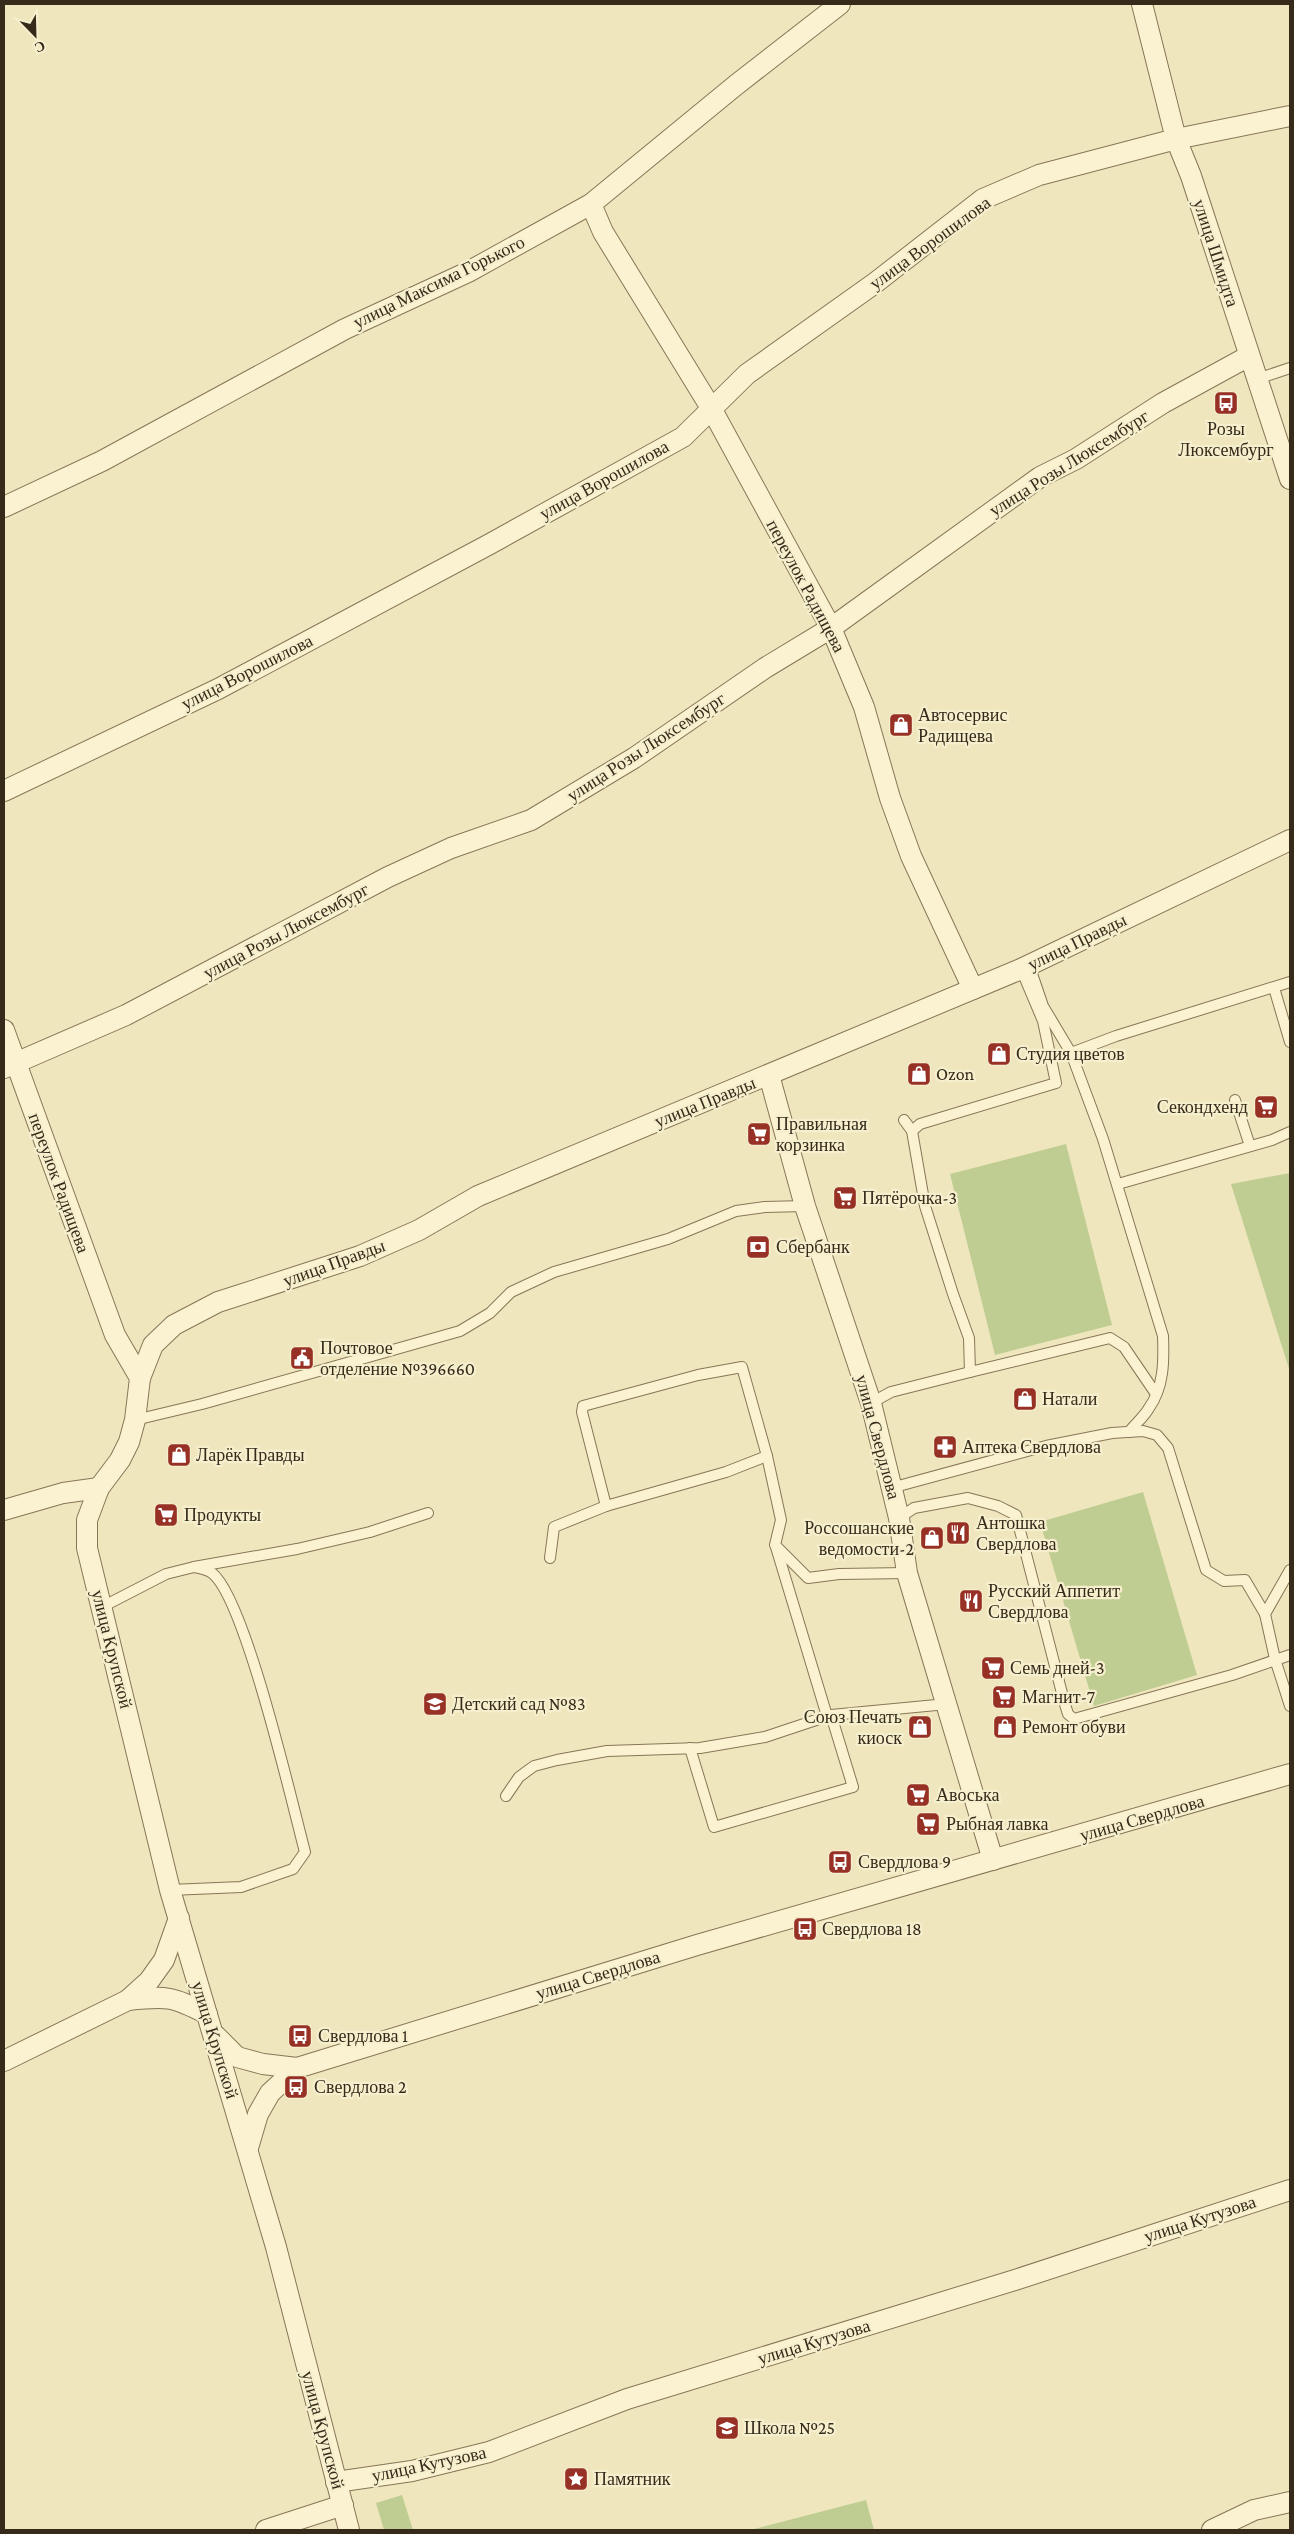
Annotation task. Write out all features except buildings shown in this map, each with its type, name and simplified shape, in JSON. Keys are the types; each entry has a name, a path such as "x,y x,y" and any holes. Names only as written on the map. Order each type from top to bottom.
{"street":[{"name":"улица Максима Горького","path":"4,507 102,460 345,329 468,272 591,204 736,85 840,4"},
{"name":"улица Шмидта","path":"1142,4 1176,139 1191,176 1248,356 1290,479"},
{"path":"1176,139 1290,116"},
{"name":"улица Ворошилова","path":"4,791 218,689 480,550 683,437 710,408 747,374 874,284 983,200 1038,175 1176,139"},
{"name":"переулок Радищева","path":"591,204 603,232 710,408 831,628 864,707 890,798 911,856 973,989"},
{"name":"улица Розы Люксембург","path":"10,1066 126,1015 388,877 450,848 531,820 634,758 765,668 831,628 1040,477 1076,459 1163,403 1248,356"},
{"name":"улица Правды","path":"99,1488 120,1460 129,1442 135,1420 140,1378 153,1345 174,1324 218,1302 360,1256 419,1230 478,1196 1025,967 1290,840"},
{"name":"переулок Радищева","path":"4,1030 10,1066 115,1335 140,1378"},
{"name":"улица Свердлова","path":"769,1075 805,1206 871,1403 899,1518 907,1573 992,1860"},
{"path":"4,1510 63,1493 99,1488"},
{"name":"улица Крупской","path":"99,1488 88,1520 87,1548 170,1890 276,2247 349,2530"},
{"name":"улица Свердлова","path":"248,2148 258,2114 270,2093 296,2068 697,1945 1290,1774"},
{"path":"4,2061 128,2000 149,1981 164,1960 179,1918"},
{"path":"128,2000 164,1996 182,2001 207,2014"},
{"path":"214,2034 237,2057 263,2064 296,2068"},
{"name":"улица Кутузова","path":"336,2482 412,2471 489,2452 627,2399 1015,2280 1290,2190"},
{"path":"1212,2530 1254,2510 1290,2502"},
{"path":"266,2530 343,2505"}],"lane":[{"path":"1257,379 1290,368"},
{"path":"1025,967 1043,1006 1072,1053 1118,1184 1163,1336 1164,1365 1156,1394 1149,1409 1129,1432"},
{"path":"912,1131 920,1124 1056,1083 1043,1021 1025,967"},
{"path":"1072,1053 1116,1036 1290,982"},
{"path":"1274,988 1290,1042"},
{"path":"1235,1100 1250,1146"},
{"path":"904,1120 912,1131 926,1206 953,1294 969,1338 970,1372"},
{"path":"1118,1184 1250,1146 1290,1132"},
{"path":"135,1420 220,1400 460,1331 490,1313 511,1292 554,1272 668,1239 736,1211 765,1207 805,1206"},
{"path":"871,1403 891,1392 1110,1338 1124,1347 1156,1394"},
{"path":"606,1506 582,1412 583,1406 698,1375 742,1367 767,1456 780,1520 775,1545 853,1787 714,1827 690,1748"},
{"path":"891,1488 1046,1446 1112,1433 1143,1431 1157,1435 1168,1448 1206,1570 1224,1581 1245,1580 1265,1614 1275,1659 1290,1706"},
{"path":"550,1558 554,1526 606,1506 726,1472 767,1456"},
{"path":"899,1518 914,1508 968,1498 998,1506 1016,1515 1064,1701 1068,1714 1074,1719 1232,1675 1290,1655"},
{"path":"102,1607 166,1574 194,1567 297,1549 370,1532 428,1513"},
{"path":"775,1545 808,1578 838,1574 907,1573"},
{"path":"170,1890 241,1887 292,1869 305,1852 276,1739 234,1607 212,1573 194,1567"},
{"path":"1265,1614 1290,1570"},
{"path":"506,1796 519,1778 534,1766 557,1760 607,1751 690,1748 765,1738 829,1716 946,1704"}],"green space":[{"path":"1066,1144 1112,1325 995,1355 950,1174"},
{"path":"1290,1173 1290,1372 1231,1184"},
{"path":"1143,1492 1197,1675 1094,1706 1040,1522"},
{"path":"402,2495 413,2530 384,2530 376,2503"},
{"path":"866,2500 874,2530 750,2530"}],"place":[{"name":"Розы Люксембург","path":"1226,403"},
{"name":"Автосервис Радищева","path":"901,725"},
{"name":"Студия цветов","path":"999,1054"},
{"name":"Ozon","path":"919,1074"},
{"name":"Секондхенд","path":"1266,1107"},
{"name":"Правильная корзинка","path":"759,1134"},
{"name":"Пятёрочка-3","path":"845,1198"},
{"name":"Сбербанк","path":"758,1247"},
{"name":"Почтовое отделение №396660","path":"302,1358"},
{"name":"Натали","path":"1025,1399"},
{"name":"Аптека Свердлова","path":"945,1447"},
{"name":"Ларёк Правды","path":"179,1455"},
{"name":"Продукты","path":"166,1515"},
{"name":"Антошка Свердлова","path":"958,1533"},
{"name":"Россошанские ведомости-2","path":"932,1538"},
{"name":"Русский Аппетит Свердлова","path":"971,1601"},
{"name":"Семь дней-3","path":"993,1668"},
{"name":"Магнит-7","path":"1004,1697"},
{"name":"Детский сад №83","path":"435,1704"},
{"name":"Союз Печать киоск","path":"920,1727"},
{"name":"Ремонт обуви","path":"1005,1727"},
{"name":"Авоська","path":"918,1795"},
{"name":"Рыбная лавка","path":"928,1824"},
{"name":"Свердлова 9","path":"840,1862"},
{"name":"Свердлова 18","path":"805,1929"},
{"name":"Свердлова 1","path":"300,2036"},
{"name":"Свердлова 2","path":"296,2087"},
{"name":"Школа №25","path":"727,2428"},
{"name":"Памятник","path":"576,2479"}]}
